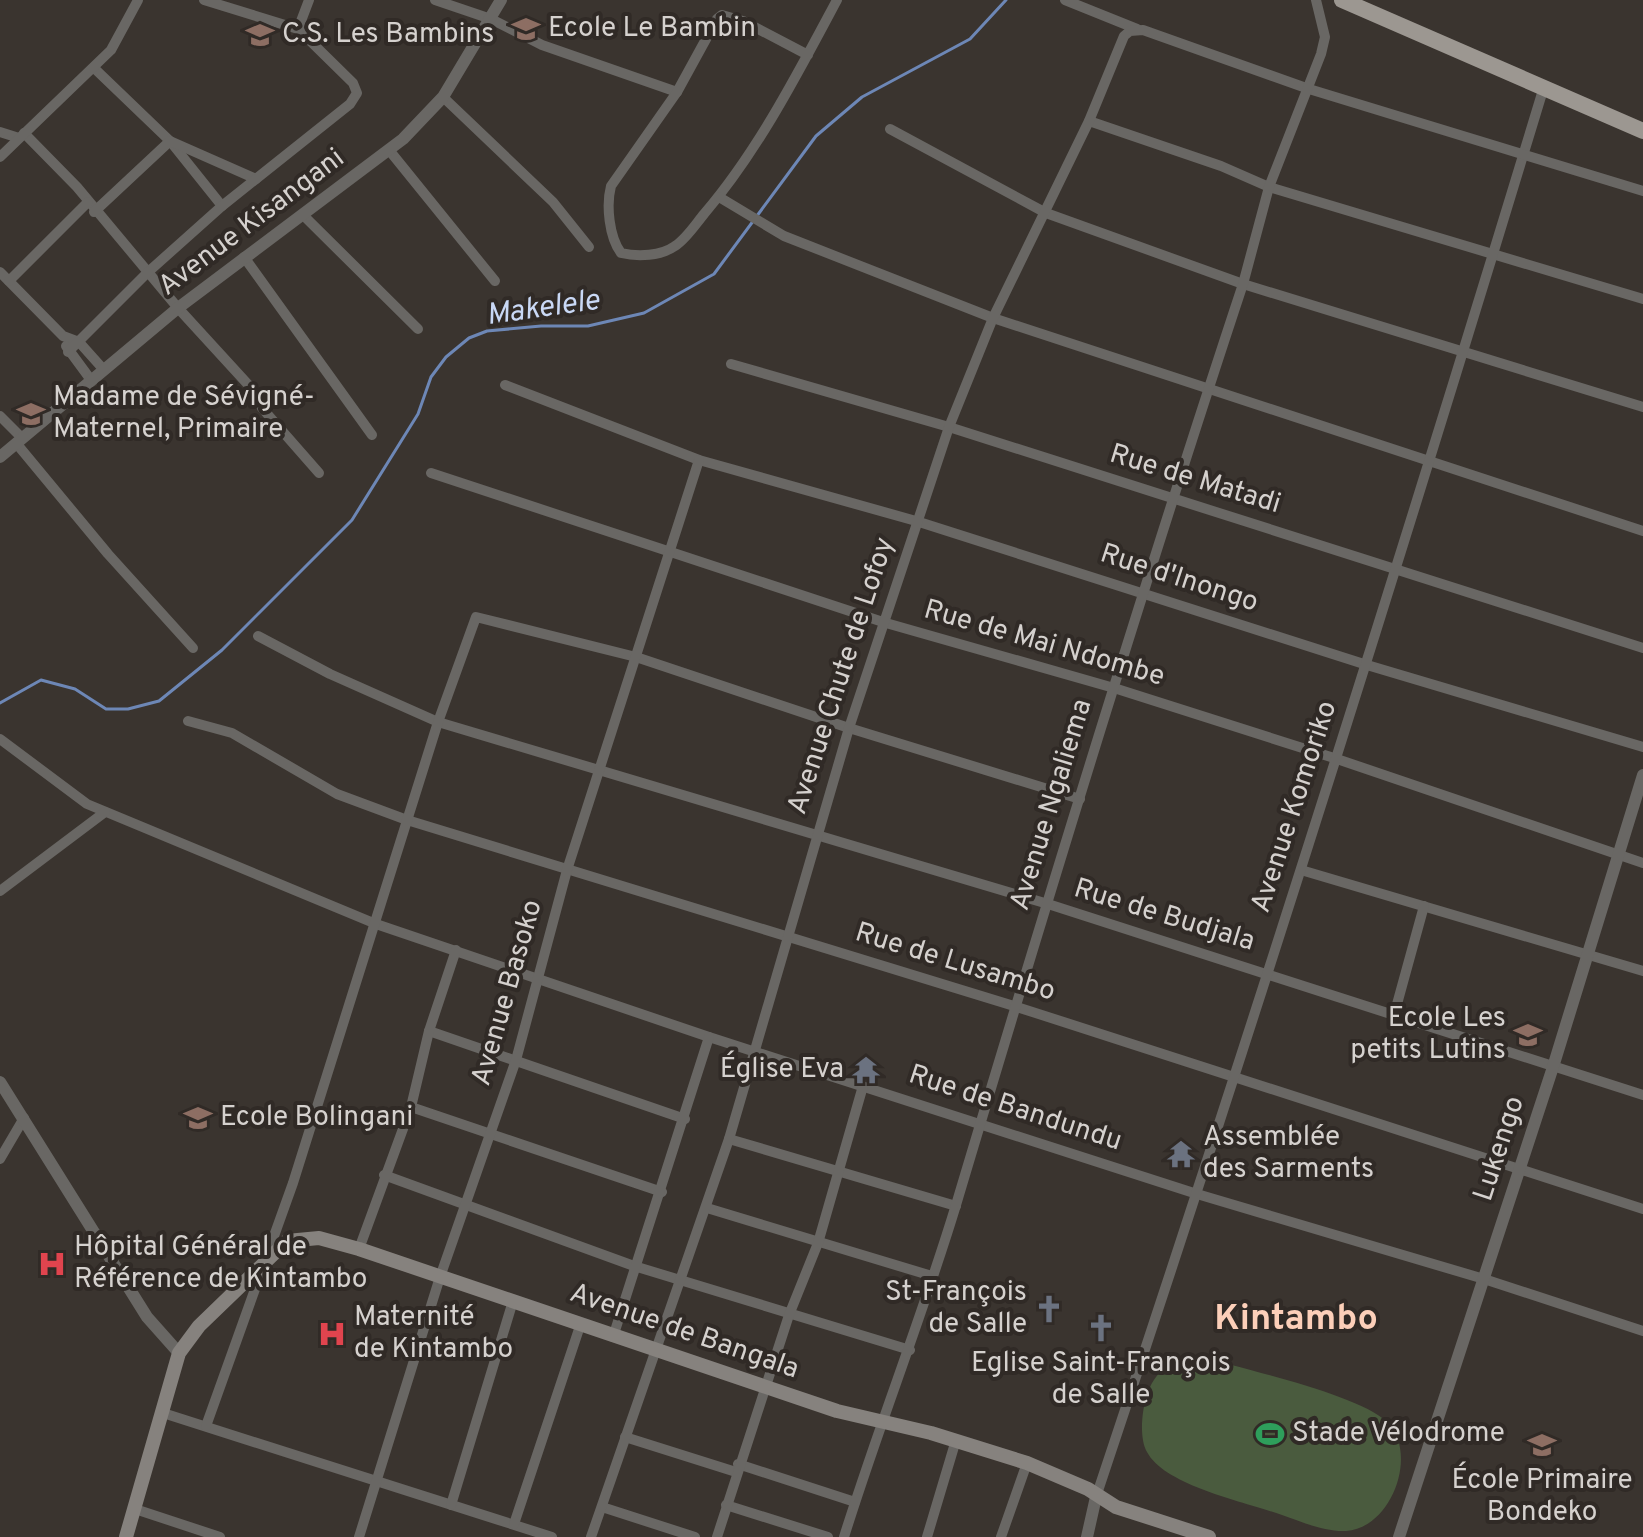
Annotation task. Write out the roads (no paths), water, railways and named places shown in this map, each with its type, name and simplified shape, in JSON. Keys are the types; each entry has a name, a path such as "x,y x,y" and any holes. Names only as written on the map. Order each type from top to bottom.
{"main road":[{"path":"1342,0 1643,131"},
{"name":"Avenue de Bangala","path":"179,1353 212,1311 267,1256 287,1241 302,1237 359,1249 765,1387 1027,1463 1088,1489 1096,1497 1131,1513 1209,1537"},
{"path":"126,1537 179,1353"}],"street":[{"path":"68,352 147,273 222,206 350,104 357,93 353,83 298,29 204,0"},
{"path":"298,29 309,0"},
{"path":"435,0 491,19 542,45 677,92"},
{"name":"Avenue Kisangani","path":"0,457 178,308 389,150 443,97 501,0"},
{"path":"808,55 743,21 722,15 677,92 611,186 608,196 615,243 627,254 670,249 719,197 808,55 837,0"},
{"path":"1065,0 1137,29 1309,89 1643,191"},
{"name":"Avenue Ngaliema","path":"844,1537 910,1350 956,1206 1014,1006 1243,284 1269,187 1309,89 1325,37 1316,0"},
{"path":"0,157 94,68 120,37 134,1"},
{"name":"Avenue Chute de Lofoy","path":"591,1537 678,1280 707,1208 849,728 949,427 993,318 1089,121 1124,36 1137,29"},
{"path":"94,68 170,141 222,206"},
{"name":"Avenue Komoriko","path":"1087,1537 1096,1497 1197,1194 1334,758 1367,665 1427,461 1496,252 1543,90"},
{"path":"443,97 553,202 589,247"},
{"path":"1089,121 1221,166 1269,187 1496,252 1643,299"},
{"path":"890,129 1046,213 1243,284 1643,407"},
{"path":"0,132 22,136 91,207 254,391 262,408 319,473"},
{"path":"170,141 256,179"},
{"path":"9,281 170,141"},
{"path":"389,150 495,281"},
{"path":"719,197 766,226 993,318 1208,391 1643,531"},
{"path":"303,215 418,329"},
{"path":"244,257 372,435"},
{"path":"0,272 63,336 79,342 104,370"},
{"path":"63,336 68,352 91,380"},
{"name":"Rue de Matadi","path":"731,364 949,427 1643,648"},
{"name":"Rue d'Inongo","path":"505,385 699,460 916,521 1367,665 1643,747"},
{"path":"0,416 100,545 193,648"},
{"name":"Avenue Basoko","path":"359,1537 440,1277 516,1060 567,870 699,460"},
{"name":"Rue de Mai Ndombe","path":"431,473 886,623 1114,688 1334,758 1643,863"},
{"path":"206,1426 267,1256 376,924 438,722 476,617 636,657 849,728 1080,799"},
{"name":"Rue de Budjala","path":"258,636 330,674 438,722 1048,904 1643,1095"},
{"name":"Rue de Lusambo","path":"188,721 232,733 337,794 407,820 1014,1006 1643,1209"},
{"name":"Rue de Bandundu","path":"0,739 64,789 105,812 376,924 709,1037 979,1121 1197,1194 1484,1279 1643,1331"},
{"name":"Lukengo","path":"1399,1537 1517,1168 1553,1067 1643,775"},
{"path":"0,891 105,812"},
{"path":"1301,870 1643,971"},
{"path":"1394,1015 1424,906"},
{"path":"359,1249 411,1107 429,1031 456,950"},
{"path":"429,1031 685,1119"},
{"path":"613,1337 634,1266 662,1192 709,1037"},
{"path":"0,1082 147,1317 179,1353"},
{"path":"717,1537 789,1315 818,1243 863,1086"},
{"path":"411,1107 662,1192"},
{"path":"0,1159 24,1118"},
{"path":"729,1139 956,1206"},
{"path":"384,1175 634,1266 910,1350"},
{"path":"707,1208 932,1276"},
{"path":"451,1505 513,1301"},
{"path":"514,1524 580,1326"},
{"path":"163,1413 552,1537"},
{"path":"625,1437 855,1502"},
{"path":"927,1537 956,1440"},
{"path":"1001,1537 1027,1463"},
{"path":"726,1505 828,1537"},
{"path":"602,1507 695,1537"},
{"path":"135,1509 220,1537"}],"waterway":[{"name":"Makelele","path":"0,703 41,680 75,689 106,709 128,709 159,701 222,650 352,520 418,414 431,377 446,357 469,338 487,331 588,326 644,313 714,274 816,136 862,97 970,39 1006,0"}],"place":[{"name":"Ecole Le Bambin","path":"526,29"},
{"name":"C.S. Les Bambins","path":"260,35"},
{"name":"Madame de Sévigné- Maternel, Primaire","path":"31,414"},
{"name":"Ecole Les petits Lutins","path":"1528,1035"},
{"name":"Église Eva","path":"866,1070"},
{"name":"Ecole Bolingani","path":"198,1118"},
{"name":"Assemblée des Sarments","path":"1181,1154"},
{"name":"Hôpital Général de Référence de Kintambo","path":"52,1264"},
{"name":"St-François de Salle","path":"1049,1309"},
{"name":"Eglise Saint-François de Salle","path":"1101,1328"},
{"name":"Maternité de Kintambo","path":"332,1334"},
{"name":"Stade Vélodrome","path":"1270,1434"},
{"name":"École Primaire Bondeko","path":"1542,1445"}],"district":[{"name":"Kintambo","path":"1296,1320"}]}
